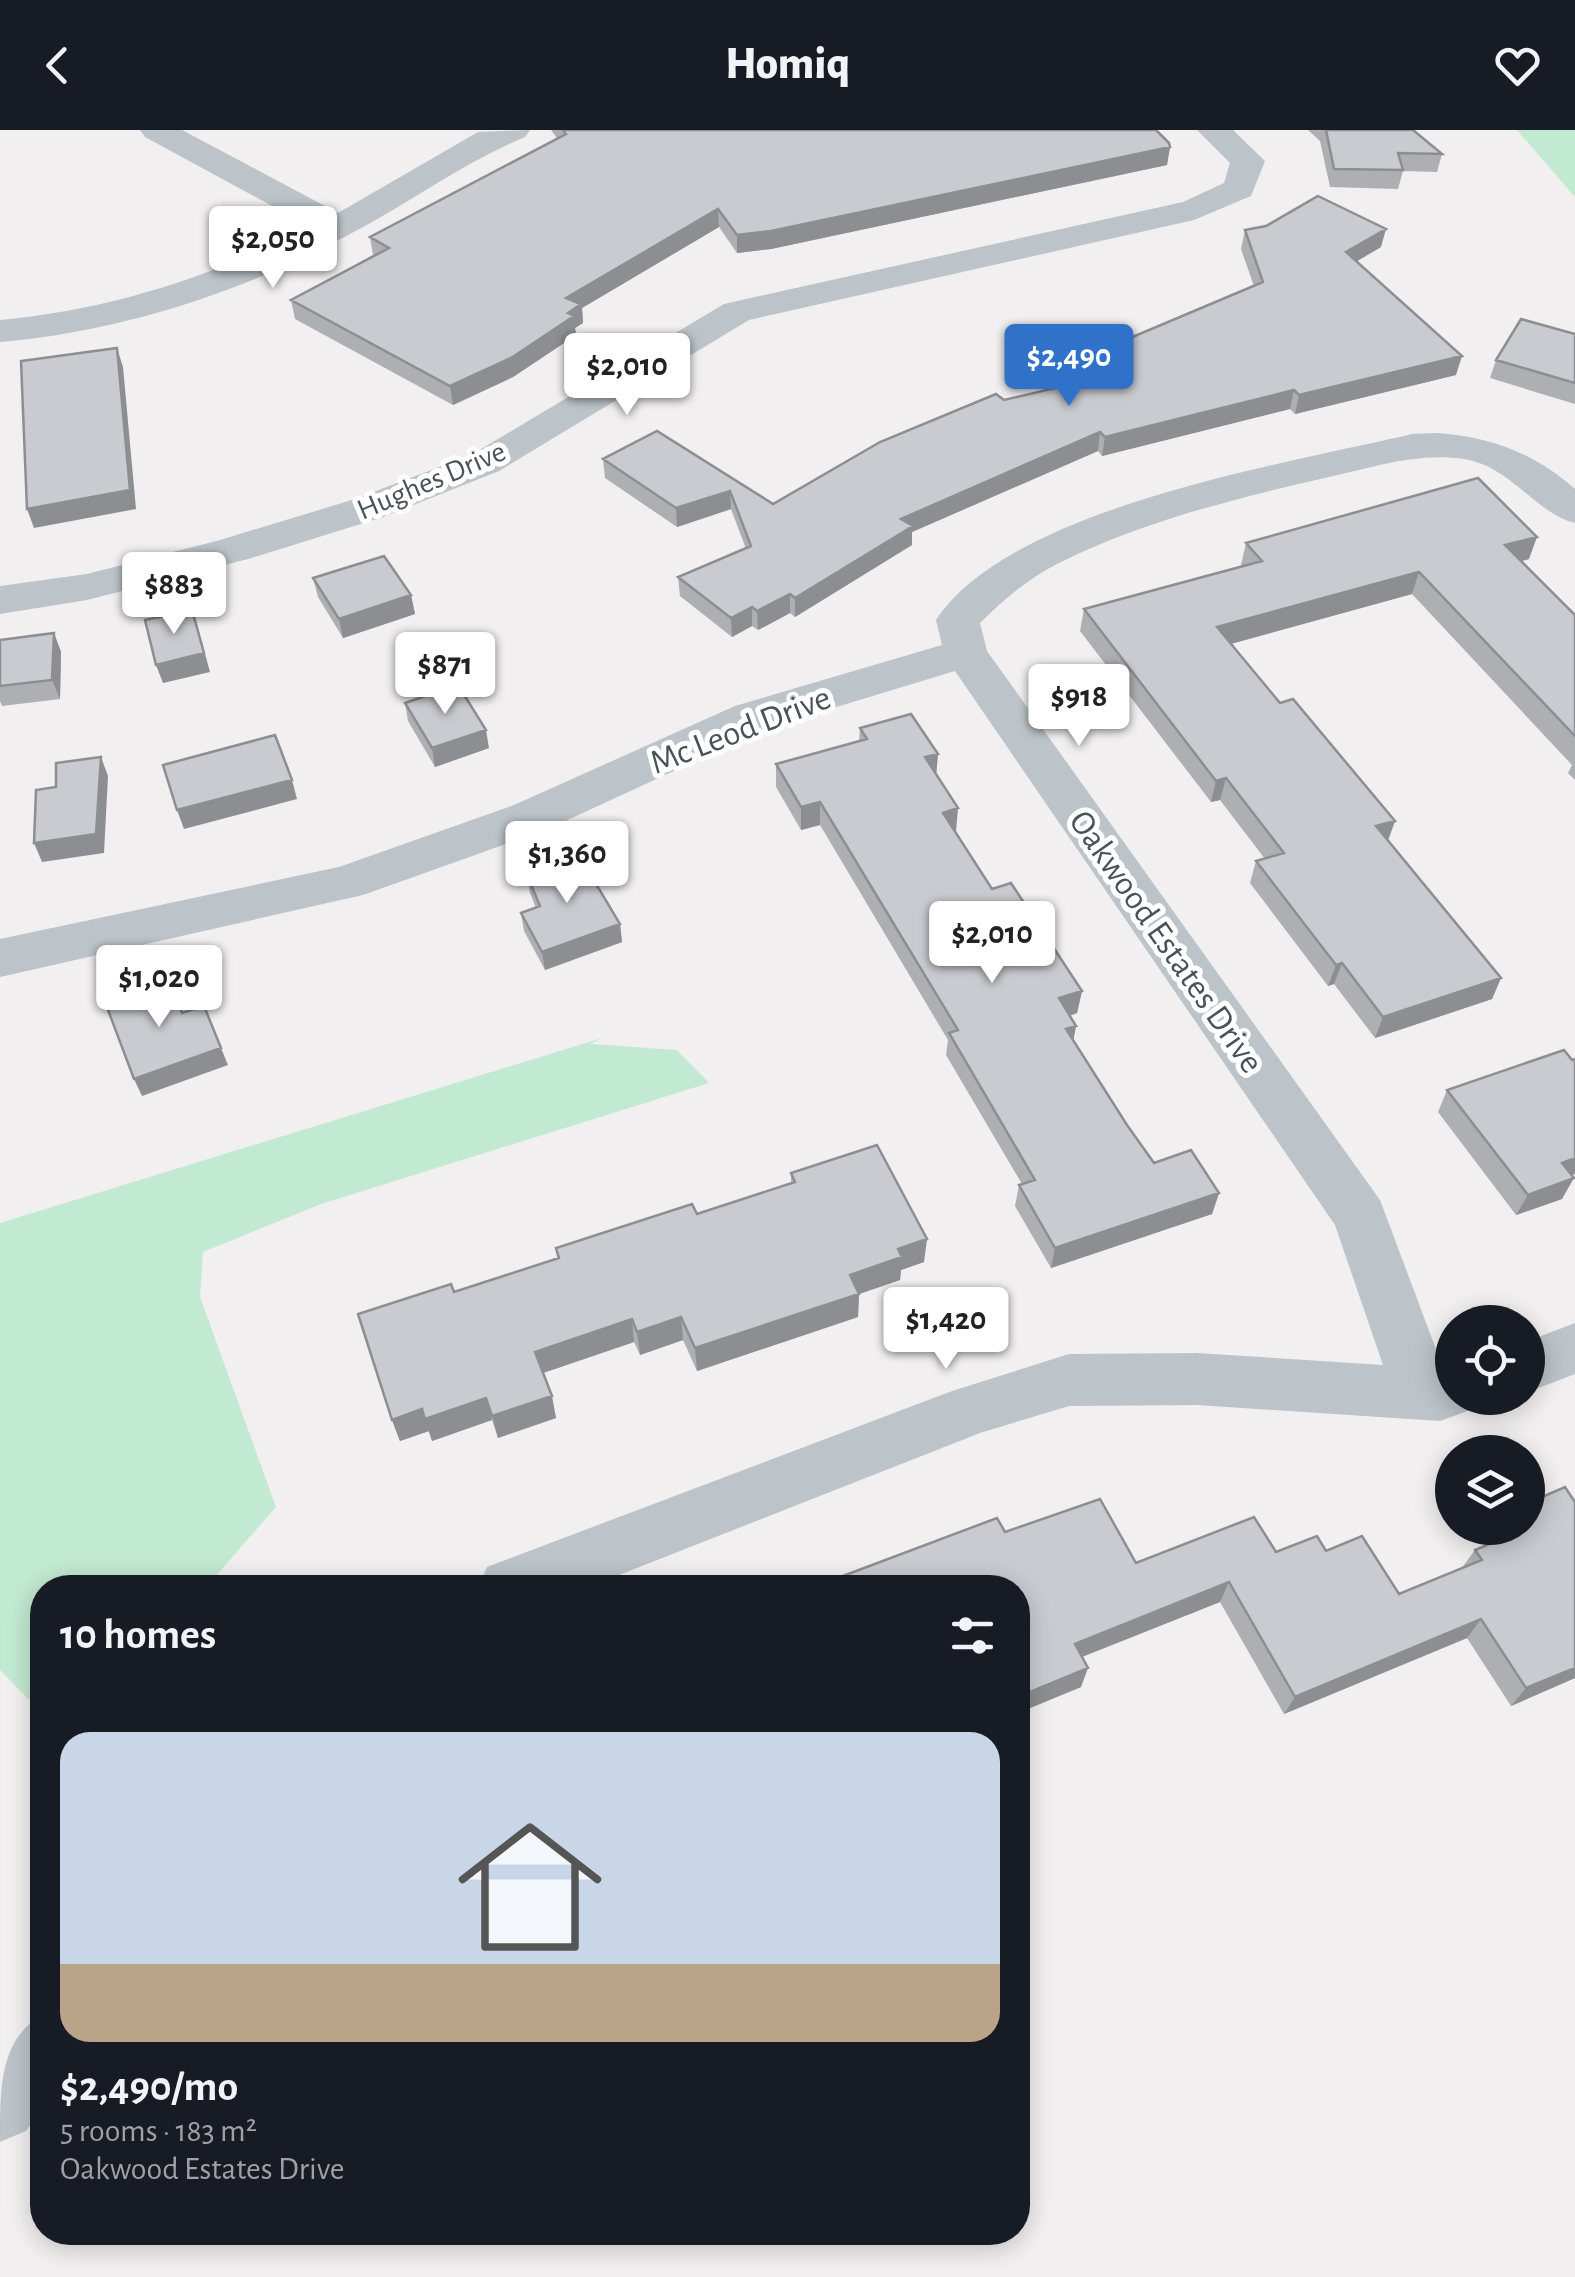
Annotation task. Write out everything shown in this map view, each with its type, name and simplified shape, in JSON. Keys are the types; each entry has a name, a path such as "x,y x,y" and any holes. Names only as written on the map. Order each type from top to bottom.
{"street":[{"path":"157,130 338,227"},
{"path":"0,331 42,329 192,291 338,227 475,144 512,130"},
{"name":"Hughes Drive","path":"0,600 87,587 233,550 369,508 484,464 737,312 1194,210 1239,189 1248,161 1214,130"},
{"path":"964,653 958,620 976,594 1105,524 1412,446 1456,443 1502,455 1539,476 1575,510"},
{"name":"Mc Leod Drive","path":"0,958 346,884 532,817 750,717 964,653"},
{"name":"Oakwood Estates Drive","path":"964,653 1360,1216 1435,1387"},
{"path":"1545,1360 1575,1348"},
{"name":"Oakwood Estates Drive","path":"543,1575 974,1409 1069,1380 1197,1379 1435,1392"},
{"path":"0,2104 30,2066"}],"green space":[{"path":"1517,130 1575,130 1575,197"},
{"path":"602,1038 590,1044 677,1050 709,1083 321,1204 203,1252 200,1297 276,1507 216,1575 30,1575 30,1701 0,1670 0,1223"}],"building":[{"path":"563,130 1156,130 1170,147 771,231 737,235 718,209 566,298 581,304 568,313 574,316 511,358 450,386 291,300 389,248 370,237 566,134"},
{"path":"1326,130 1413,130 1442,154 1398,153 1403,170 1334,169"},
{"path":"1318,196 1386,229 1346,252 1462,356 1299,395 1294,390 1105,437 1100,432 901,519 913,526 795,598 790,594 757,611 752,607 731,618 678,577 751,546 730,491 676,508 603,459 657,431 773,504 880,442 996,394 1004,400 1123,372 1119,367 1128,365 1111,346 1263,282 1245,230 1266,226"},
{"path":"1521,319 1575,334 1575,383 1496,360"},
{"path":"117,348 130,490 27,509 21,361"},
{"path":"1478,478 1537,537 1505,545 1575,615 1575,736 1419,572 1217,627 1280,703 1293,699 1395,821 1376,826 1501,978 1383,1017 1342,963 1336,965 1256,861 1284,853 1226,778 1216,781 1084,609 1262,561 1246,543"},
{"path":"384,556 411,595 339,619 313,578"},
{"path":"192,610 204,653 156,665 145,620"},
{"path":"54,633 52,680 0,686 0,640"},
{"path":"458,685 486,730 432,748 405,703"},
{"path":"911,714 938,754 925,757 958,808 943,813 992,889 1011,883 1082,991 1059,998 1076,1026 1066,1029 1127,1125 1154,1163 1191,1150 1219,1193 1055,1248 1019,1185 1035,1180 949,1033 958,1030 820,802 801,807 776,764 867,739 860,728"},
{"path":"275,735 292,780 177,810 163,765"},
{"path":"101,757 96,834 34,843 36,790 56,787 56,763"},
{"path":"580,857 620,924 542,952 521,913 540,906 527,875"},
{"path":"164,982 173,1005 179,1003 182,1013 204,1006 221,1048 134,1079 105,1002"},
{"path":"1564,1050 1575,1059 1575,1158 1562,1163 1574,1178 1528,1195 1447,1090"},
{"path":"877,1145 927,1239 898,1249 902,1257 850,1275 859,1294 695,1348 681,1317 637,1332 632,1319 535,1352 552,1396 492,1416 486,1398 425,1419 422,1409 392,1420 358,1314 451,1284 454,1292 559,1258 556,1248 692,1204 697,1214 795,1182 791,1173"},
{"path":"1565,1487 1575,1502 1575,1668 1526,1688 1481,1619 1295,1697 1229,1582 1075,1644 1088,1668 1030,1692 1030,1575 846,1575 997,1518 1005,1532 1100,1499 1136,1563 1254,1517 1276,1552 1317,1536 1326,1551 1362,1536 1399,1594 1482,1560 1475,1550 1487,1545 1545,1545 1545,1496"}]}
